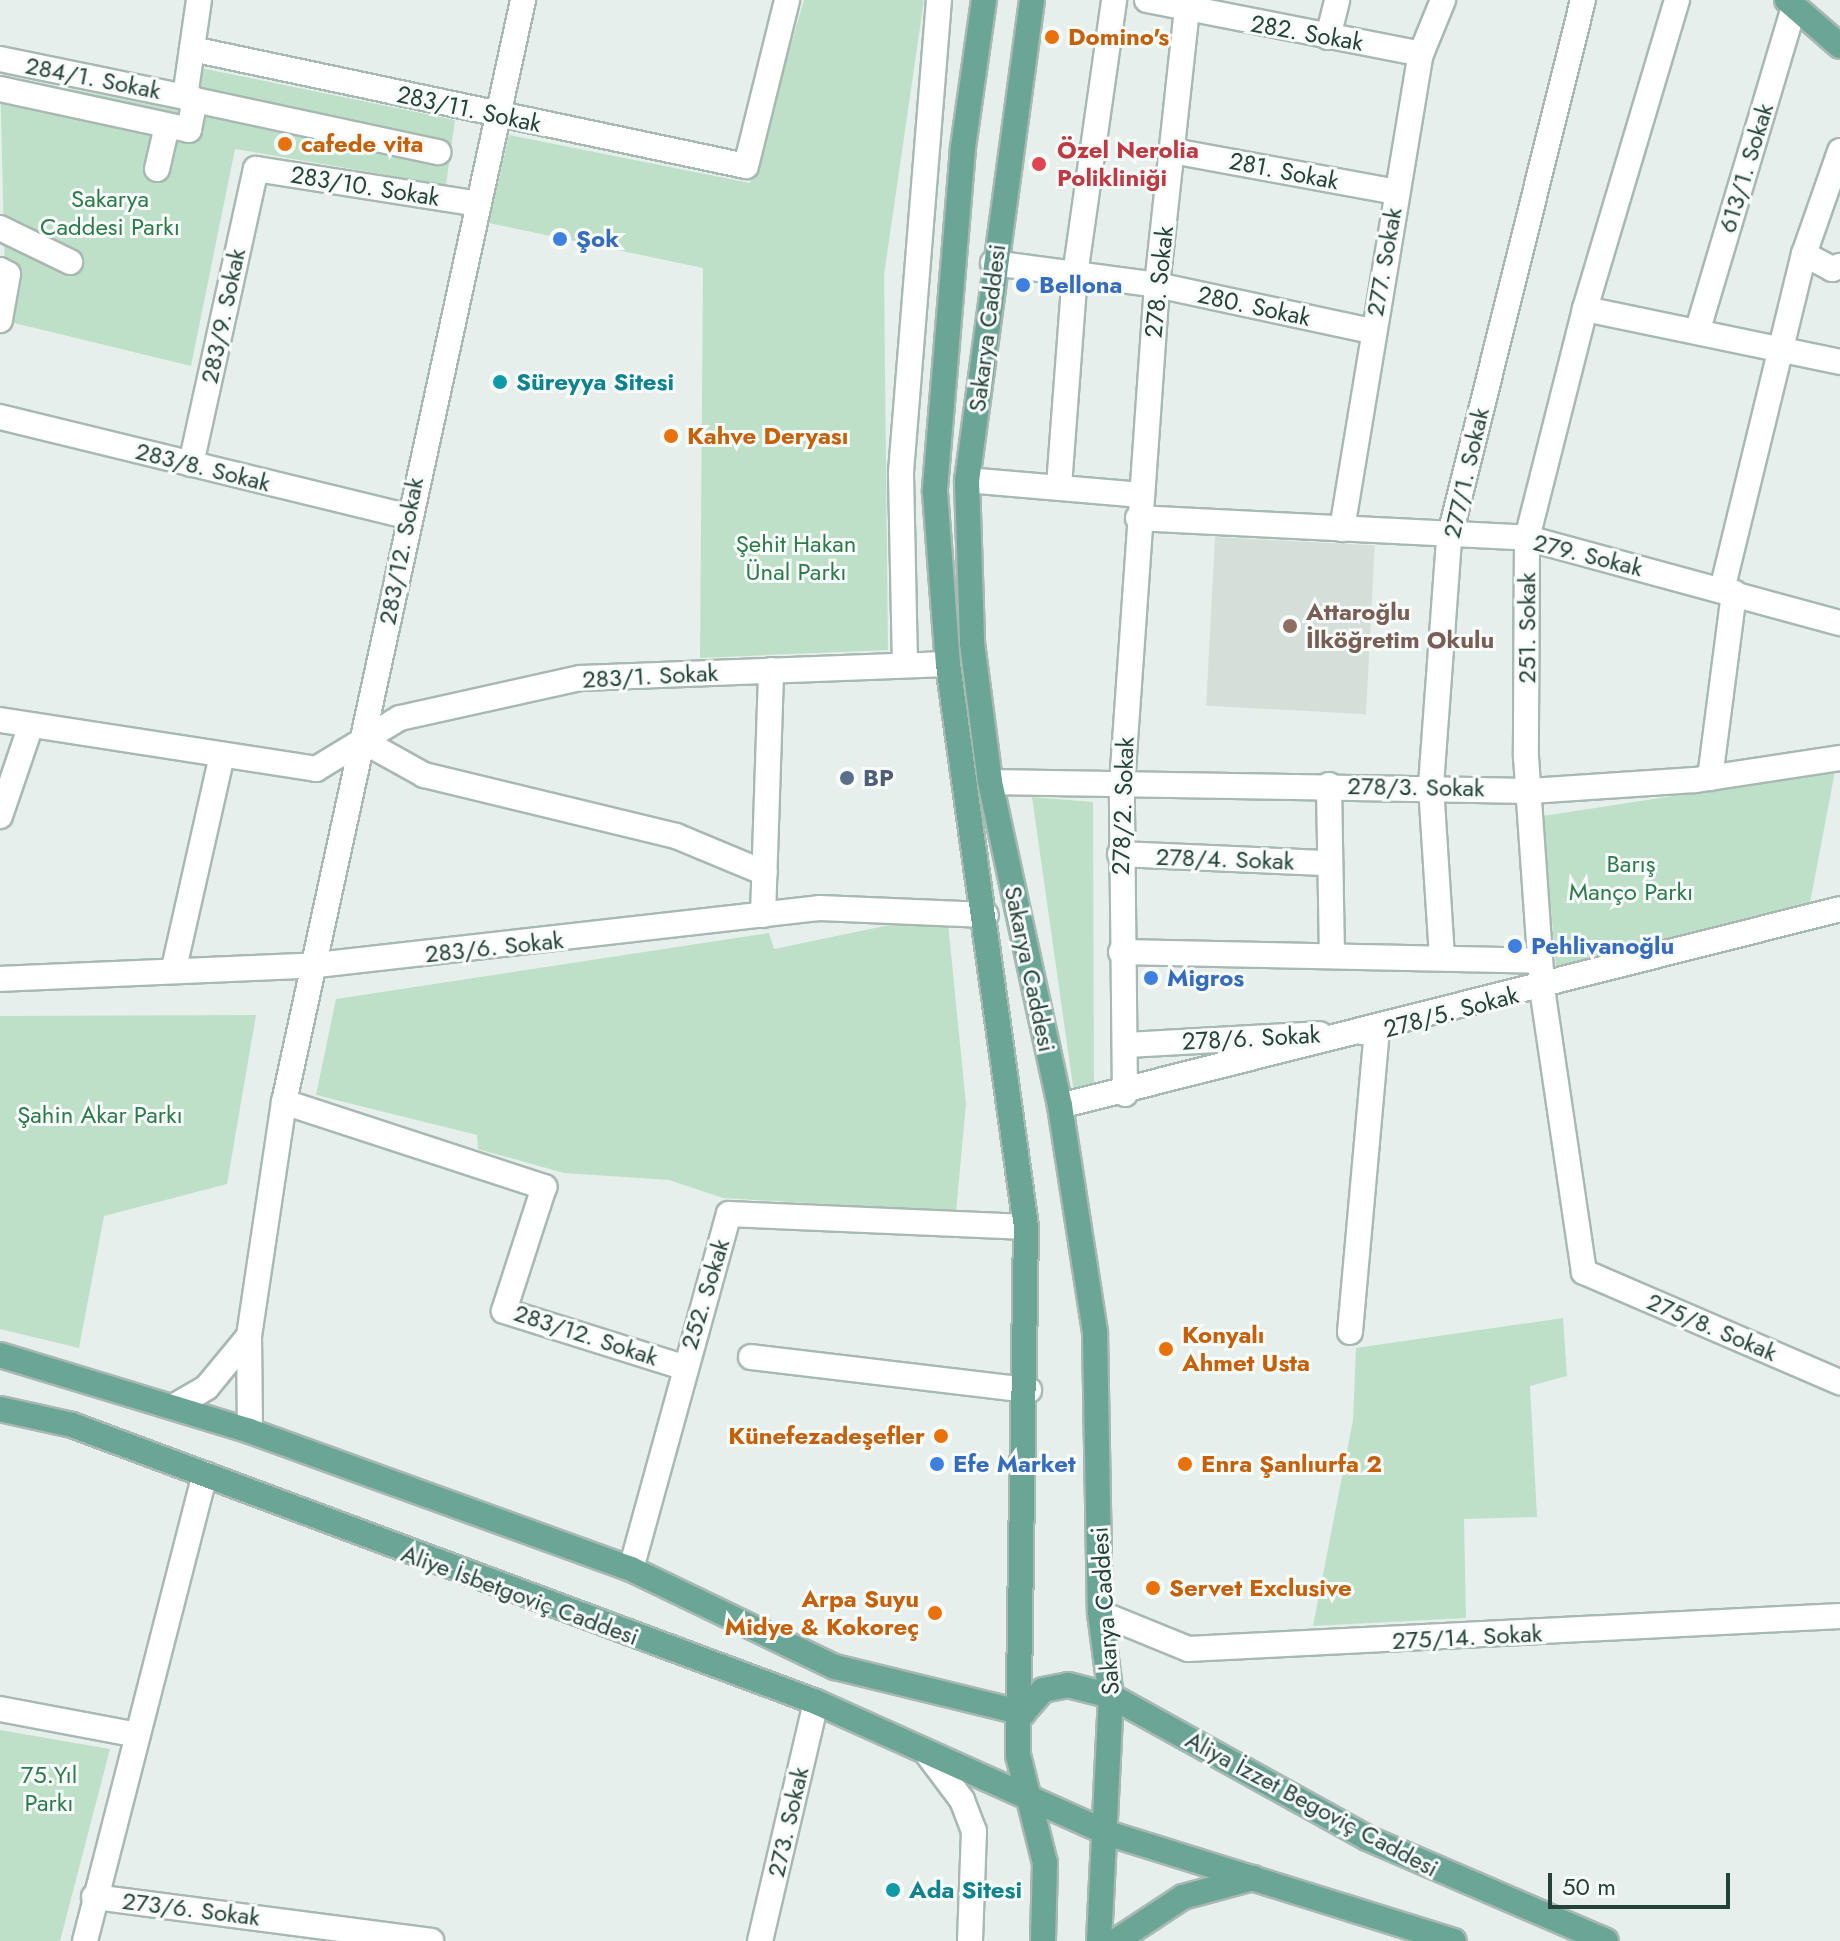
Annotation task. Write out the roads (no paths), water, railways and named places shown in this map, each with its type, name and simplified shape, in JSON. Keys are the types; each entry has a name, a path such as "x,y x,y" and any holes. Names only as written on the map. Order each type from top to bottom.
{"main road":[{"name":"Sakarya Caddesi","path":"984,0 963,148 935,492 948,664 986,915 1026,1227 1029,1390 1023,1713 1018,1755 1033,1801"},
{"name":"Sakarya Caddesi","path":"1032,0 993,263 967,480 972,643 990,782 1060,1106 1095,1332 1100,1613 1111,1696 1107,1833 1099,1941"},
{"path":"1791,3 1840,46"},
{"path":"0,1355 250,1431 631,1569 835,1667 1023,1713"},
{"name":"Aliye İsbetgoviç Caddesi","path":"0,1409 72,1425 816,1702 1107,1833"},
{"name":"Aliya İzzet Begoviç Caddesi","path":"1023,1713 1043,1690 1068,1685 1111,1696 1367,1838 1606,1941"},
{"path":"1033,1801 1045,1863 1043,1941"},
{"path":"1107,1833 1454,1941"},
{"path":"1116,1941 1183,1897 1254,1877"}],"street":[{"name":"284/1. Sokak","path":"0,59 185,97 199,0"},
{"name":"283/12. Sokak","path":"250,1431 249,1336 284,1102 317,965 407,516 474,203 523,0"},
{"name":"283/11. Sokak","path":"192,49 746,166 787,0"},
{"path":"905,665 901,472 939,0"},
{"path":"1059,486 1075,275 1114,0"},
{"name":"282. Sokak","path":"1147,0 1421,54"},
{"path":"1328,37 1337,0"},
{"name":"277. Sokak","path":"1342,529 1371,331 1421,54 1443,0"},
{"name":"277/1. Sokak","path":"1442,957 1431,785 1449,539 1583,0"},
{"name":"251. Sokak","path":"1584,1272 1539,961 1530,791 1527,538 1585,309 1677,0"},
{"name":"613/1. Sokak","path":"1698,329 1791,3"},
{"name":"278. Sokak","path":"1139,507 1157,285 1187,6"},
{"path":"0,89 189,130 195,100 438,152"},
{"path":"157,169 167,126"},
{"name":"281. Sokak","path":"1173,151 1396,192"},
{"path":"1710,778 1728,591 1804,254 1840,151"},
{"name":"283/10. Sokak","path":"256,169 474,203"},
{"name":"283/9. Sokak","path":"191,464 256,169"},
{"path":"0,228 70,262"},
{"path":"1804,254 1832,269 1840,266"},
{"name":"280. Sokak","path":"993,263 1157,285 1371,331"},
{"path":"0,270 8,274 0,320"},
{"path":"1585,309 1781,346 1840,362"},
{"name":"283/8. Sokak","path":"0,417 407,516"},
{"name":"279. Sokak","path":"967,480 1059,486 1139,507 1342,529 1449,539 1527,538 1840,623"},
{"name":"278/2. Sokak","path":"1125,1094 1120,854 1139,507"},
{"name":"283/1. Sokak","path":"0,720 30,728 221,759 316,769 400,718 580,678 948,664"},
{"path":"763,915 771,670"},
{"path":"0,816 30,728"},
{"path":"363,741 424,775 676,836 765,873"},
{"name":"278/3. Sokak","path":"990,782 1431,785 1530,791 1710,778 1840,758"},
{"path":"174,968 221,759"},
{"path":"1329,785 1332,954"},
{"name":"278/4. Sokak","path":"1120,854 1329,863"},
{"name":"283/6. Sokak","path":"0,979 174,968 317,965 820,908 986,915"},
{"name":"278/5. Sokak","path":"1060,1106 1125,1094 1377,1031 1840,909"},
{"name":"278/5. Sokak","path":"1121,952 1332,954 1539,961"},
{"path":"1350,1332 1377,1031"},
{"name":"278/6. Sokak","path":"1126,1045 1377,1031"},
{"name":"283/12. Sokak","path":"284,1102 544,1187 504,1311 683,1367"},
{"name":"252. Sokak","path":"631,1569 683,1367 729,1214 1026,1227"},
{"name":"275/8. Sokak","path":"1584,1272 1840,1382"},
{"path":"173,1407 207,1387 249,1336"},
{"path":"751,1357 1029,1390"},
{"path":"85,1941 205,1474"},
{"name":"275/14. Sokak","path":"1100,1613 1188,1649 1840,1616"},
{"name":"273. Sokak","path":"760,1941 816,1702"},
{"path":"0,1709 137,1735"},
{"path":"926,1752 962,1800 974,1831 970,1941"},
{"name":"273/6. Sokak","path":"94,1897 431,1941"}],"place":[{"name":"Domino's","path":"1052,37"},
{"name":"cafede vita","path":"285,144"},
{"name":"Özel Nerolia Polikliniği","path":"1039,164"},
{"name":"Şok","path":"560,239"},
{"name":"Bellona","path":"1023,285"},
{"name":"Süreyya Sitesi","path":"500,382"},
{"name":"Kahve Deryası","path":"671,436"},
{"name":"Attaroğlu İlköğretim Okulu","path":"1290,626"},
{"name":"BP","path":"847,778"},
{"name":"Pehlivanoğlu","path":"1515,946"},
{"name":"Migros","path":"1151,978"},
{"name":"Konyalı Ahmet Usta","path":"1166,1349"},
{"name":"Künefezadeşefler","path":"941,1436"},
{"name":"Efe Market","path":"937,1464"},
{"name":"Enra Şanlıurfa 2","path":"1185,1464"},
{"name":"Servet Exclusive","path":"1153,1588"},
{"name":"Arpa Suyu Midye & Kokoreç","path":"935,1613"},
{"name":"Ada Sitesi","path":"893,1890"}],"park label":[{"name":"Sakarya Caddesi Parkı","path":"110,213"},
{"name":"Şehit Hakan Ünal Parkı","path":"796,558"},
{"name":"Barış Manço Parkı","path":"1631,878"},
{"name":"Şahin Akar Parkı","path":"100,1115"},
{"name":"75.Yıl Parkı","path":"49,1789"}]}
